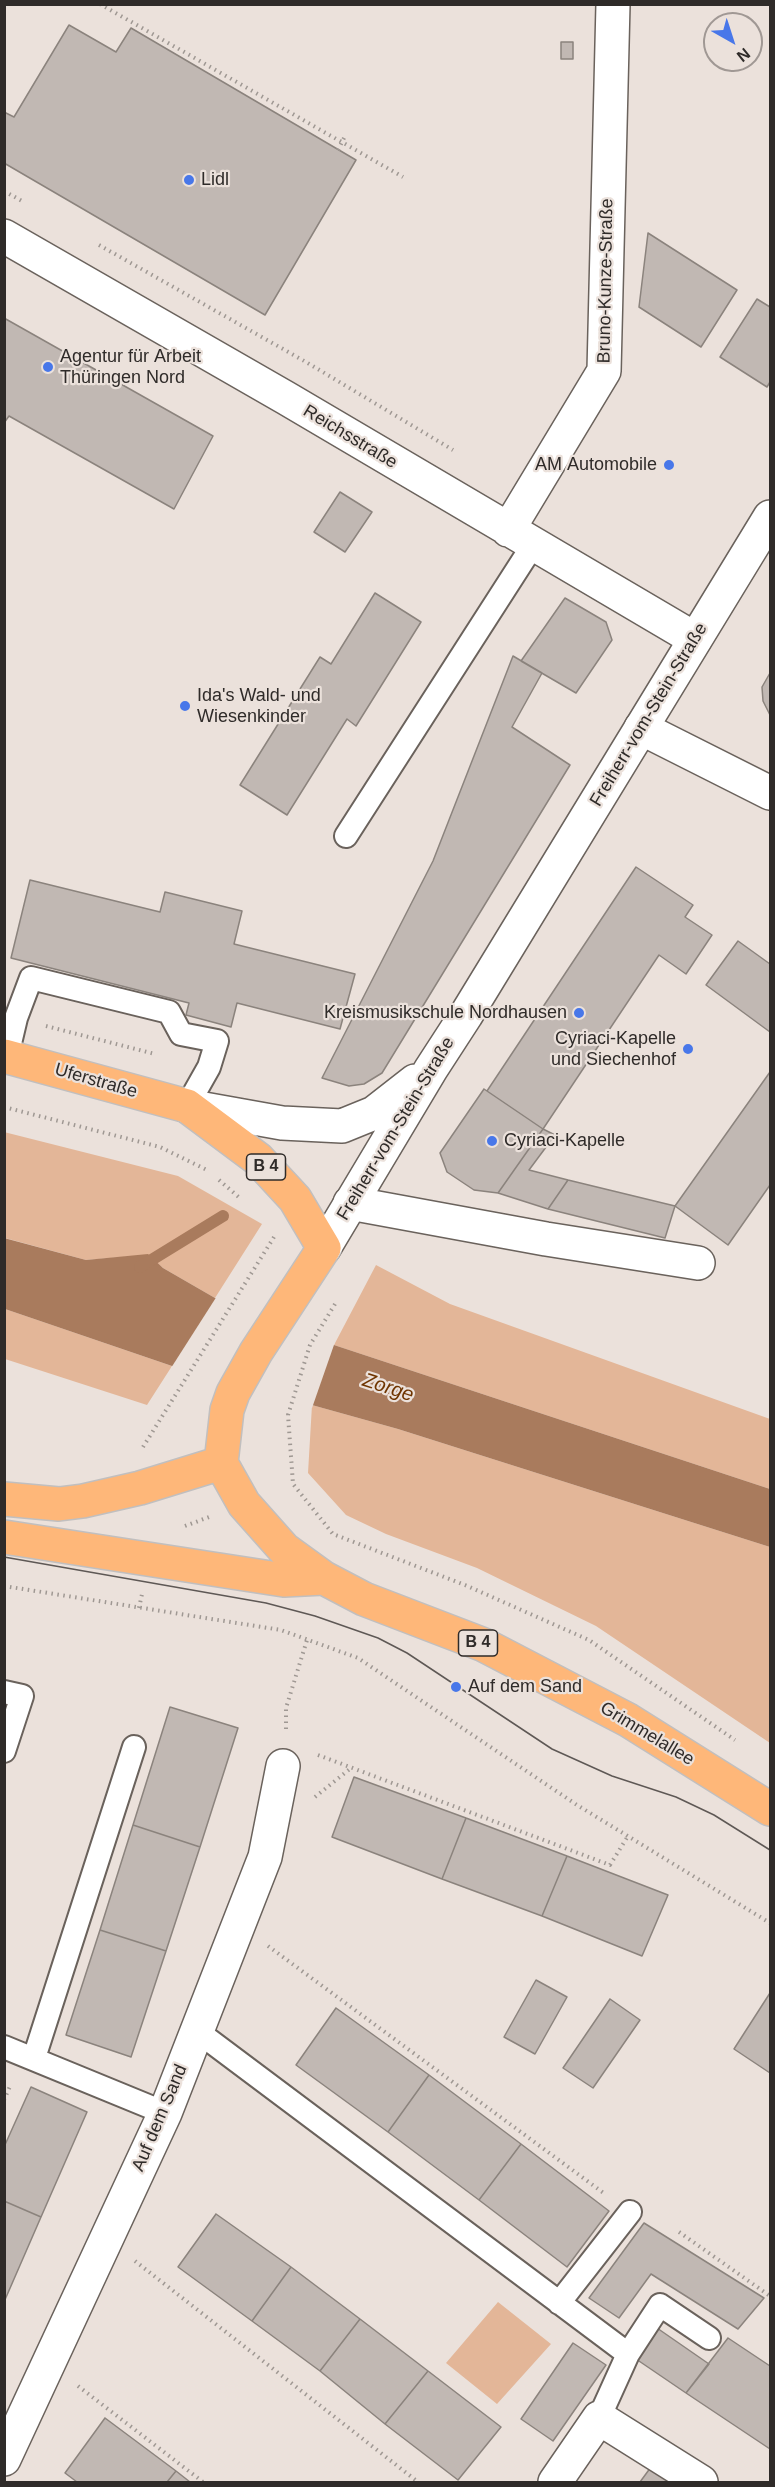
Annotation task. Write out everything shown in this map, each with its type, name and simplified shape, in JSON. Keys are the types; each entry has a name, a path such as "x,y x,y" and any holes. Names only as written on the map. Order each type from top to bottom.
{"main road":[{"name":"Uferstraße","path":"6,1056 188,1106"},
{"name":"B 4","path":"188,1106 258,1158 295,1199 324,1248"},
{"name":"Freiherr-vom-Stein-Straße","path":"221,1463 227,1410 233,1393 256,1352 324,1248"},
{"name":"B 4","path":"221,1463 243,1504 284,1549 324,1578"},
{"path":"4,1499 59,1504 83,1501 140,1488 221,1463"},
{"path":"4,1537 284,1580 324,1578"},
{"name":"Grimmelallee","path":"324,1578 364,1599 494,1650 628,1720 771,1809"}],"street":[{"name":"Bruno-Kunze-Straße","path":"521,537 604,371 613,4"},
{"name":"Reichsstraße","path":"4,236 286,398 695,639"},
{"name":"Freiherr-vom-Stein-Straße","path":"324,1248 431,1069 771,517"},
{"path":"641,728 771,793"},
{"path":"188,1106 282,1124 342,1126 374,1113 431,1069"},
{"path":"350,1203 546,1239 698,1263"},
{"name":"Auf dem Sand","path":"4,2459 165,2114 265,1857 285,1754"},
{"path":"555,2482 599,2418 701,2482"}],"lane":[{"path":"346,836 521,537"},
{"path":"6,1056 15,1018 31,978 169,1012 181,1034 217,1041 208,1068 188,1106"},
{"path":"4,1692 22,1696 4,1750"},
{"path":"34,2058 134,1747"},
{"path":"197,2031 628,2354"},
{"path":"4,2047 165,2114"},
{"path":"559,2303 630,2212"},
{"path":"599,2418 628,2354 660,2305 709,2338"}],"path":[{"path":"100,4 403,177"},
{"path":"338,150 345,136"},
{"path":"4,1107 160,1147 211,1172 245,1203"},
{"path":"140,1452 279,1229"},
{"path":"339,1298 310,1345 288,1415 293,1484 333,1534 465,1585 589,1640 742,1745"},
{"path":"4,1586 281,1630 358,1658 577,1805 771,1923"},
{"path":"307,1640 286,1708 285,1754 610,1864 628,1836"},
{"path":"240,1925 630,2212"},
{"path":"680,2232 771,2296"},
{"path":"107,2239 418,2482"},
{"path":"49,2364 203,2482"}],"shaded area":[{"path":"4,1132 178,1176 262,1224 215,1298 163,1268 148,1255 86,1260 5,1238"},
{"path":"376,1265 450,1304 770,1419 770,1489 334,1345"},
{"path":"5,1309 172,1366 147,1405 5,1359"},
{"path":"312,1405 398,1429 770,1547 770,1743 596,1626 477,1568 386,1534 346,1515 308,1473"},
{"path":"498,2302 551,2344 497,2404 446,2363"}],"water":[{"name":"Zorge","path":"4,1238 86,1260 148,1254 163,1268 215,1298 334,1345 770,1489 770,1547 398,1429 172,1366 5,1309"}],"pier":[{"path":"217,1296 335,1342 312,1408 171,1368"}],"building":[{"name":"Lidl","path":"69,25 116,52 131,28 356,160 265,315 4,163 4,112 14,117"},
{"path":"561,42 573,42 573,59 561,59"},
{"path":"648,233 737,290 701,347 639,307"},
{"path":"757,299 770,307 770,382 767,387 720,357"},
{"name":"Agentur für Arbeit Thüringen Nord","path":"4,318 213,436 174,509 9,416 4,423"},
{"path":"340,492 372,512 345,552 314,532"},
{"path":"375,593 421,622 356,726 347,719 287,815 240,785 320,657 331,664"},
{"path":"565,598 606,622 612,640 576,693 521,661"},
{"path":"513,656 542,673 512,727 570,765 382,1073 364,1084 349,1086 322,1078 433,861"},
{"path":"770,673 770,715 763,701 762,687"},
{"name":"Kreismusikschule Nordhausen","path":"636,867 693,905 685,917 712,935 686,974 659,955 543,1129 487,1091"},
{"path":"30,880 160,912 165,892 242,911 234,944 355,974 340,1029 237,1003 231,1027 186,1015 189,1003 11,958"},
{"path":"738,941 770,964 770,1032 706,985"},
{"path":"770,1072 770,1185 728,1245 675,1206"},
{"name":"Cyriaci-Kapelle","path":"484,1089 543,1129 498,1193 474,1190 447,1172 440,1153"},
{"path":"543,1129 555,1135 529,1170 568,1180 548,1209 498,1193"},
{"path":"568,1180 675,1206 665,1238 548,1209"},
{"path":"170,1707 238,1728 200,1847 133,1825"},
{"path":"354,1777 466,1818 442,1879 332,1837"},
{"path":"466,1818 567,1856 542,1916 442,1879"},
{"path":"133,1825 200,1847 166,1951 100,1930"},
{"path":"567,1856 668,1895 642,1956 542,1916"},
{"path":"100,1930 166,1951 131,2057 66,2035"},
{"path":"536,1980 567,1997 535,2054 504,2037"},
{"path":"770,1993 770,2073 734,2049"},
{"path":"610,1999 640,2020 593,2088 563,2068"},
{"path":"336,2008 429,2075 388,2132 296,2065"},
{"path":"429,2075 521,2144 479,2200 388,2132"},
{"path":"31,2087 87,2112 41,2217 4,2201 4,2147"},
{"path":"521,2144 609,2211 567,2267 479,2200"},
{"path":"4,2201 41,2217 4,2302"},
{"path":"216,2214 291,2267 252,2321 178,2267"},
{"path":"644,2223 764,2298 738,2329 651,2274 619,2318 589,2298"},
{"path":"291,2267 360,2319 320,2371 252,2321"},
{"path":"360,2319 428,2371 385,2424 320,2371"},
{"path":"657,2328 709,2364 686,2393 636,2359"},
{"path":"728,2338 770,2366 770,2449 686,2393"},
{"path":"573,2343 606,2365 553,2441 521,2419"},
{"path":"428,2371 501,2427 458,2480 385,2424"},
{"path":"105,2418 176,2471 167,2482 77,2482 65,2473"},
{"path":"651,2467 676,2482 640,2482"},
{"path":"176,2471 190,2482 167,2482"}],"waterway":[{"path":"140,1267 223,1216"}],"tram line":[{"path":"4,1557 266,1603 315,1616 378,1638 407,1653 552,1749 612,1776 676,1797 714,1815 770,1850"}],"place":[{"name":"Lidl","path":"189,180"},
{"name":"Agentur für Arbeit Thüringen Nord","path":"48,367"},
{"name":"AM Automobile","path":"669,465"},
{"name":"Ida's Wald- und Wiesenkinder","path":"185,706"},
{"name":"Kreismusikschule Nordhausen","path":"579,1013"},
{"name":"Cyriaci-Kapelle und Siechenhof","path":"688,1049"},
{"name":"Cyriaci-Kapelle","path":"492,1141"},
{"name":"Auf dem Sand","path":"456,1687"}]}
